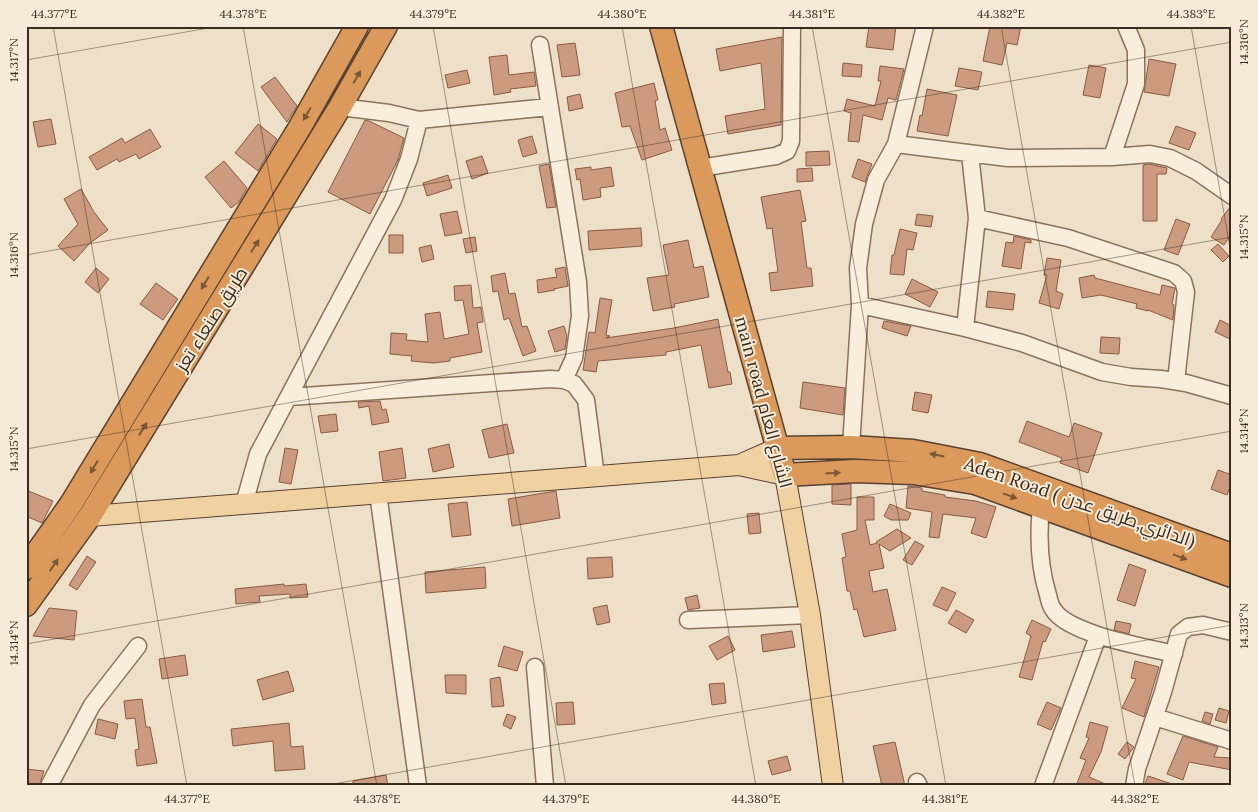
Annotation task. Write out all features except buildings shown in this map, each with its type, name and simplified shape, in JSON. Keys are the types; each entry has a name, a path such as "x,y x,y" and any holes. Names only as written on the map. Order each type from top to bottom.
{"highway":[{"name":"طريق صنعاء تعز","path":"26,605 357,26"},
{"name":"طريق صنعاء تعز","path":"26,568 80,510 340,108 386,26"},
{"name":"main road الشارع العام","path":"661,26 785,475"},
{"name":"Aden Road ( الدائري,طريق عدن)","path":"778,448 851,447 913,451 1149,536 1232,576"},
{"name":"Aden Road ( الدائري,طريق عدن)","path":"785,475 854,472 978,474 1041,507 1149,536 1232,555"}],"main road":[{"path":"739,465 778,448"},
{"path":"80,510 244,504 739,465 785,475"},
{"name":"main road الشارع العام","path":"785,475 810,615 833,786"}],"street":[{"path":"700,168 776,156 787,150 791,140 792,26"},
{"path":"851,447 860,305 858,268 864,224 876,180 896,144 925,26"},
{"path":"1112,157 1136,84 1136,50 1126,26"},
{"path":"540,45 578,282 580,316 574,358 564,380"},
{"path":"340,108 389,113 419,120 549,107"},
{"path":"244,504 258,454 393,200 409,159 419,120"},
{"path":"896,144 1008,158 1112,157 1150,154 1170,158 1196,170 1232,196"},
{"path":"965,328 977,218 970,154"},
{"path":"977,218 1068,238 1174,273 1183,281 1186,292 1176,381"},
{"path":"860,305 965,328 1022,343 1102,372 1176,381 1232,396"},
{"path":"289,397 550,379 564,380 574,384 586,400 596,476"},
{"path":"378,493 418,786"},
{"path":"1041,507 1039,531 1042,578 1053,610 1073,626 1098,636 1174,654"},
{"path":"688,620 810,615"},
{"path":"1134,786 1137,769 1155,717 1178,634 1188,627 1203,625 1232,632"},
{"path":"1043,786 1098,636"},
{"path":"49,786 92,706 138,646"},
{"path":"535,667 545,786"},
{"path":"1155,717 1232,741"}]}
